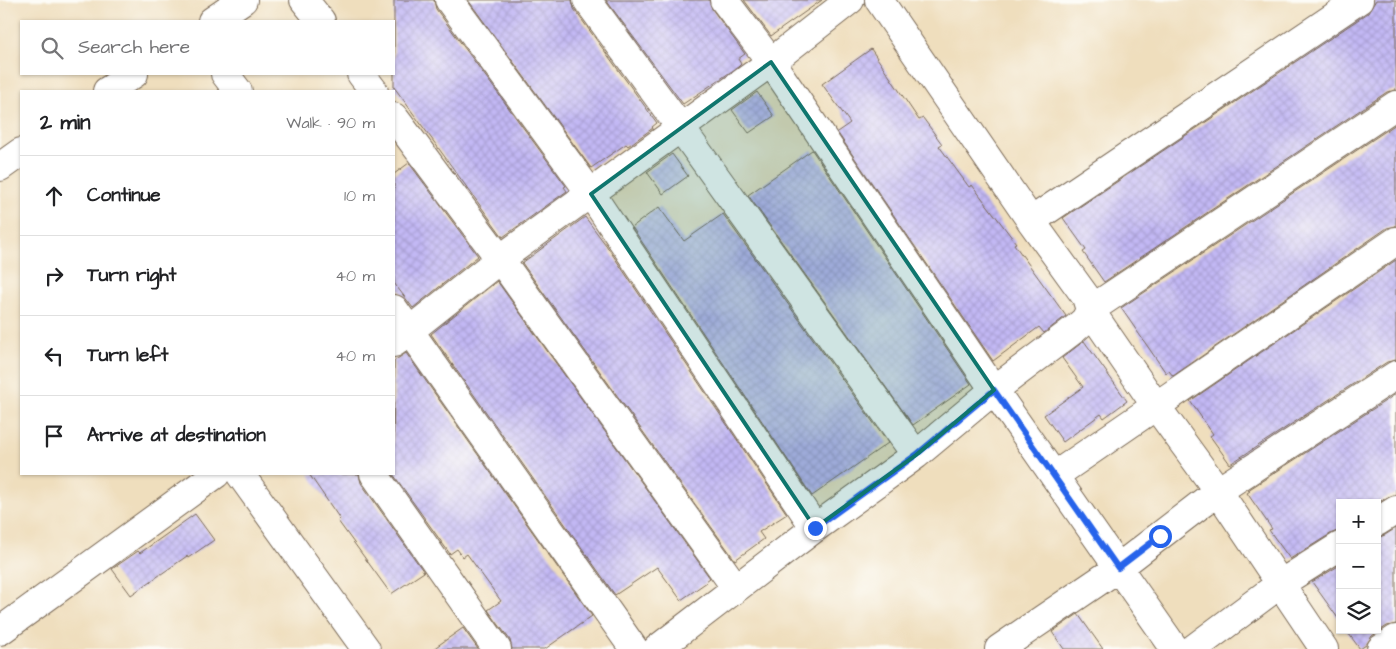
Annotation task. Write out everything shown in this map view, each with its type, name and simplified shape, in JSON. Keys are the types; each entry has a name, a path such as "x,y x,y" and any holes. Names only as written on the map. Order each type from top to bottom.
{"street":[{"path":"213,20 243,0"},
{"path":"304,0 319,20"},
{"path":"449,0 591,194 815,528"},
{"path":"587,0 916,455"},
{"path":"724,0 771,62 994,390 1175,649"},
{"path":"402,337 500,260 771,62 850,0"},
{"path":"879,0 1031,221 1086,297 1090,310 1218,492 1324,649"},
{"path":"1031,221 1359,0"},
{"path":"109,90 132,75"},
{"path":"227,75 237,90"},
{"path":"362,75 373,90"},
{"path":"656,649 815,528 916,455 994,390 1076,328 1085,320 1090,310 1396,104"},
{"path":"395,118 500,260 736,588"},
{"path":"1054,476 1396,241"},
{"path":"395,312 402,337 634,649"},
{"path":"999,649 1118,568 1218,492 1396,375"},
{"path":"0,631 215,475"},
{"path":"241,475 366,649"},
{"path":"375,475 497,649"},
{"path":"1381,519 1396,510"},
{"path":"1194,649 1280,584 1336,549"},
{"path":"1381,649 1396,639"}],"highlighted area":[{"path":"771,62 994,390 916,455 815,528 591,194"}],"building":[{"path":"394,0 434,0 436,9 566,186 564,187 567,191 503,237 394,87"},
{"path":"468,0 572,0 574,9 657,123 628,146 626,144 591,168"},
{"path":"606,0 709,0 712,9 745,54 738,59 741,64 683,104"},
{"path":"744,0 822,0 771,36"},
{"path":"1376,0 1396,0 1396,90 1387,92 1104,282 1083,252 1086,250 1063,218 1368,13"},
{"path":"871,49 919,120 923,118 942,144 939,146 969,187 972,185 1016,243 1014,244 1066,316 1044,333 1039,327 993,361 837,132 850,123 822,84"},
{"path":"757,92 774,116 749,133 732,110"},
{"path":"1396,124 1396,226 1387,228 1173,376 1169,371 1166,373 1121,308"},
{"path":"812,150 971,384 913,425 748,195"},
{"path":"672,154 688,176 663,194 647,172"},
{"path":"409,163 478,256 413,308 395,284 395,173"},
{"path":"659,207 684,241 723,214 888,443 812,496 632,227"},
{"path":"585,217 606,245 787,514 759,532 764,539 735,560 522,263"},
{"path":"1396,260 1396,360 1387,362 1230,464 1210,436 1213,434 1190,401"},
{"path":"497,281 710,578 681,600 657,567 615,595 431,334"},
{"path":"1084,341 1127,401 1104,418 1101,414 1063,442 1044,415 1083,387 1062,358"},
{"path":"406,353 592,616 545,649 512,649 510,640 488,610 501,601 467,554 463,557 457,549 450,554 394,475 395,360"},
{"path":"1396,394 1396,494 1381,501 1381,499 1336,499 1336,532 1290,559 1269,530 1272,529 1247,493 1250,491 1248,490"},
{"path":"310,475 359,475 361,483 424,572 391,594 338,521 340,519"},
{"path":"195,514 214,540 188,558 187,556 131,595 112,569 138,551 140,553"},
{"path":"1396,528 1396,624 1381,630 1381,536"},
{"path":"1336,567 1336,615 1312,582"},
{"path":"1078,614 1103,649 1064,649 1052,632"},
{"path":"463,628 478,649 433,649"},
{"path":"1349,634 1375,634 1366,645 1360,649"}],"route":[{"path":"815,528 916,455 994,390 1118,568 1160,536"}]}
